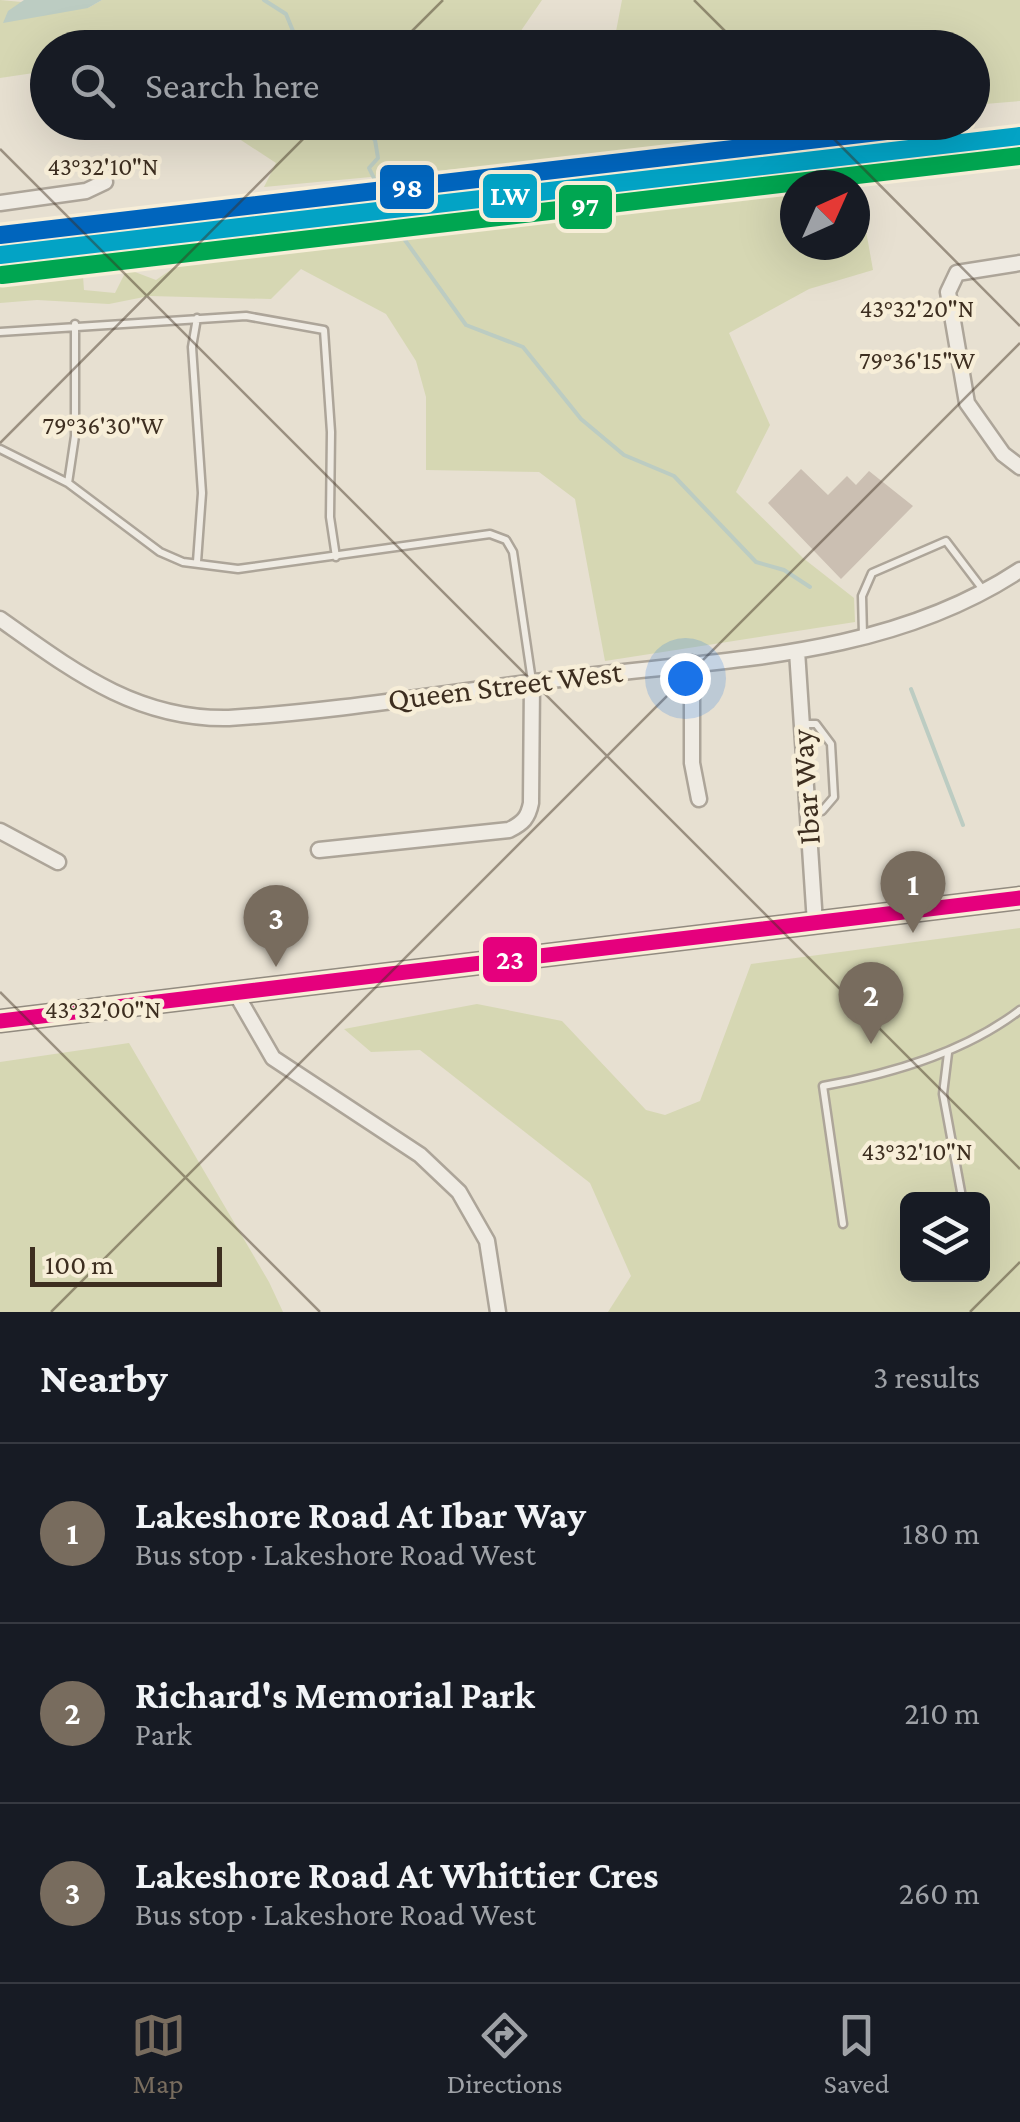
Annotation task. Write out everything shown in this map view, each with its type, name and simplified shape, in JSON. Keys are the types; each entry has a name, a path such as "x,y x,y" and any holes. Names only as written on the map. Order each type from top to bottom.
{"main road":[{"path":"0,1021 1020,898"}],"street":[{"path":"0,203 86,191 105,182"},
{"path":"1020,263 968,268 957,273 948,292 967,403 1003,454 1020,467"},
{"name":"Queen Street West","path":"0,619 110,693 155,710 192,717 246,717 797,651 863,639 918,622 985,592 1020,570"},
{"name":"Ibar Way","path":"797,651 815,923"},
{"path":"692,663 692,763 700,799"},
{"path":"319,850 509,830 520,825 528,817 532,803 532,682"},
{"path":"0,830 58,862"},
{"path":"235,992 273,1058 420,1155 459,1192 487,1241 495,1267 498,1312"}],"lane":[{"path":"0,332 75,324 196,318 213,321 246,316 324,330 332,432 330,517 336,557"},
{"path":"196,318 192,346 202,493 197,562"},
{"path":"68,483 75,436 75,324"},
{"path":"0,450 68,483 160,552 197,562 238,568 490,534 506,540 513,552 532,682"},
{"path":"863,639 862,596 872,573 946,541 985,592"},
{"path":"801,724 816,724 832,744 834,797 822,811 806,811"},
{"path":"844,1224 823,1086 866,1078 948,1053 1020,1010"},
{"path":"948,1053 943,1094 961,1192"}],"green space":[{"path":"0,0 88,8 102,0 542,0 522,30 30,30 30,74 0,78"},
{"path":"622,0 1020,0 1020,101 990,104 990,30 616,30"},
{"path":"241,140 699,140 628,153 264,187 276,163"},
{"path":"780,189 780,260 870,260 870,253 873,270 809,289 729,333 770,425 736,492 803,558 854,598 855,622 605,661 575,499 539,472 426,470 426,397 416,361 386,314 301,269 271,299 149,296 109,304 37,300 0,303 0,280 54,280 73,270 83,276 84,290 115,293 127,269 156,280 198,251"},
{"path":"1020,928 1020,1312 608,1312 631,1276 590,1183 420,1050 371,1052 344,1029 477,1004 562,1021 646,1110 665,1115 700,1101 751,964"},
{"path":"129,1043 283,1312 0,1312 0,1062"}],"shaded area":[{"path":"24,0 102,0 88,8 3,23 8,11"}],"building":[{"path":"801,469 828,495 847,476 856,485 869,471 913,506 841,579 768,503"}],"waterway":[{"path":"264,0 286,14 293,30"},
{"path":"375,140 378,158 369,168 402,236 466,325 523,347 581,419 624,455 674,476 756,562 784,570 810,587"},
{"path":"911,689 963,825"}],"transit line":[{"name":"LW","path":"990,140 1020,136"},
{"name":"98","path":"0,235 810,140"},
{"name":"LW","path":"0,255 986,140"},
{"name":"97","path":"2,275 1020,156"},
{"name":"23","path":"0,1021 1020,898"}],"place":[{"name":"Lakeshore Road At Ibar Way","path":"913,933"},
{"name":"Lakeshore Road At Whittier Cres","path":"276,967"},
{"name":"Richard's Memorial Park","path":"871,1044"}]}
